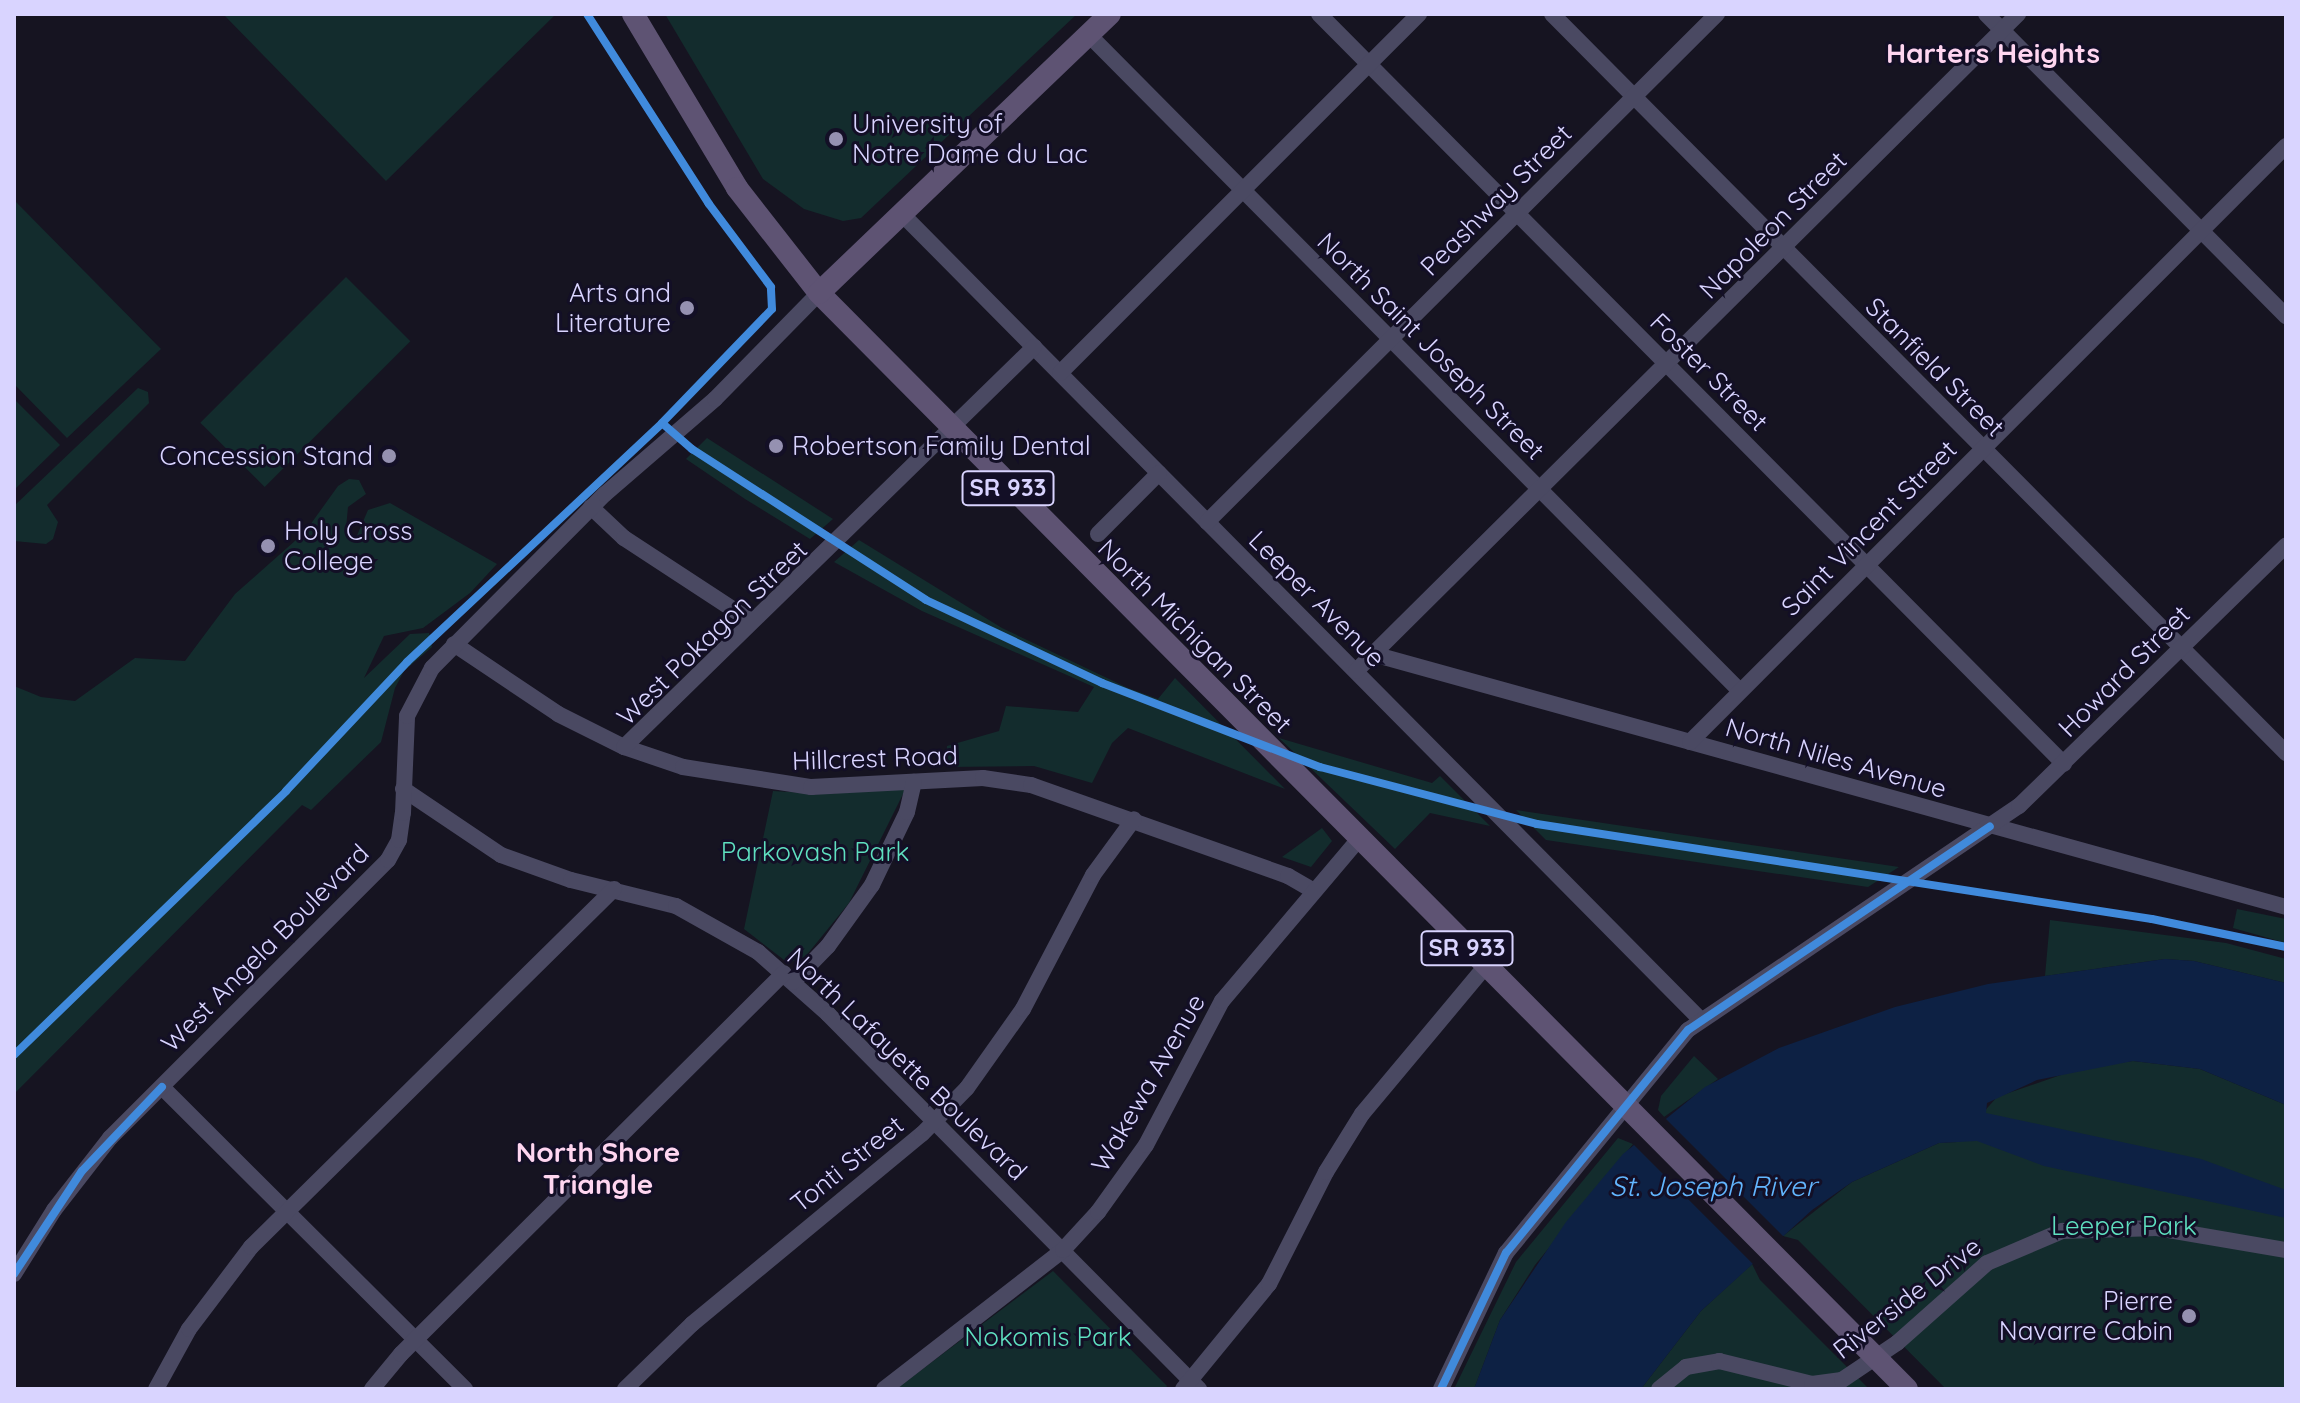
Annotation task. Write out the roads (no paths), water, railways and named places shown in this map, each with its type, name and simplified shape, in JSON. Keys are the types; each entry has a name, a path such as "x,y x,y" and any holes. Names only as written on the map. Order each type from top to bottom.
{"main road":[{"name":"North Michigan Street","path":"633,14 737,188 819,293 1358,840 1907,1389"},
{"path":"819,293 900,212 1110,14"}],"street":[{"name":"Foster Street","path":"1319,14 2064,764"},
{"path":"1060,373 1419,14"},
{"name":"Stanfield Street","path":"1552,14 2286,753"},
{"name":"Peashway Street","path":"1207,522 1717,14"},
{"path":"1986,14 2286,316"},
{"name":"Napoleon Street","path":"1356,671 2018,14"},
{"name":"North Saint Joseph Street","path":"1089,35 1740,691"},
{"name":"Saint Vincent Street","path":"1690,742 2286,146"},
{"name":"Leeper Avenue","path":"900,212 1700,1019"},
{"name":"West Angela Boulevard","path":"14,1274 82,1171 382,868 399,840 405,729 413,698 454,644 591,507 715,399 819,293"},
{"name":"West Pokagon Street","path":"624,747 1034,347"},
{"path":"1098,534 1159,473"},
{"path":"591,507 624,538 751,621"},
{"name":"Howard Street","path":"1441,1389 1506,1253 1623,1105 1700,1019 1990,826 2064,764 2286,545"},
{"name":"Hillcrest Road","path":"454,644 558,714 624,747 683,767 775,785 983,778 1031,785 1134,819 1312,890"},
{"name":"North Niles Avenue","path":"1373,654 2286,907"},
{"path":"372,1389 416,1339 789,978 828,946 872,885 907,812 914,782"},
{"name":"North Lafayette Boulevard","path":"403,789 501,855 562,878 676,906 736,936 789,978 935,1122 1063,1250 1191,1386"},
{"name":"Tonti Street","path":"625,1389 701,1316 935,1122 996,1050 1079,897 1134,819"},
{"name":"Wakewa Avenue","path":"884,1389 1063,1250 1139,1156 1222,1001 1312,890 1358,840"},
{"path":"156,1389 209,1300 286,1212 614,889"},
{"path":"1191,1386 1269,1284 1326,1172 1362,1114 1485,967"},
{"path":"162,1087 465,1389"},
{"name":"Riverside Drive","path":"1659,1389 1673,1375 1701,1363 1745,1364 1800,1382 1827,1384 1876,1358 1987,1263 2062,1231 2157,1228 2286,1250"}],"water":[{"name":"St. Joseph River","path":"2165,959 2194,961 2286,983 2286,1105 2200,1069 2133,1061 2037,1080 1987,1103 1986,1113 2201,1159 2286,1190 2286,1218 2044,1166 1977,1141 1939,1143 1852,1182 1812,1210 1701,1311 1641,1389 1474,1389 1500,1320 1566,1222 1623,1154 1705,1087 1779,1048 1895,1007 1988,984"}],"place":[{"name":"University of Notre Dame du Lac","path":"836,139"},
{"name":"Arts and Literature","path":"687,308"},
{"name":"Robertson Family Dental","path":"776,446"},
{"name":"Concession Stand","path":"389,456"},
{"name":"Holy Cross College","path":"268,546"},
{"name":"Pierre Navarre Cabin","path":"2189,1316"}],"district":[{"name":"Harters Heights","path":"1993,53"},
{"name":"North Shore Triangle","path":"598,1168"}],"park label":[{"name":"Parkovash Park","path":"815,852"},
{"name":"Leeper Park","path":"2124,1226"},
{"name":"Nokomis Park","path":"1048,1337"}]}
